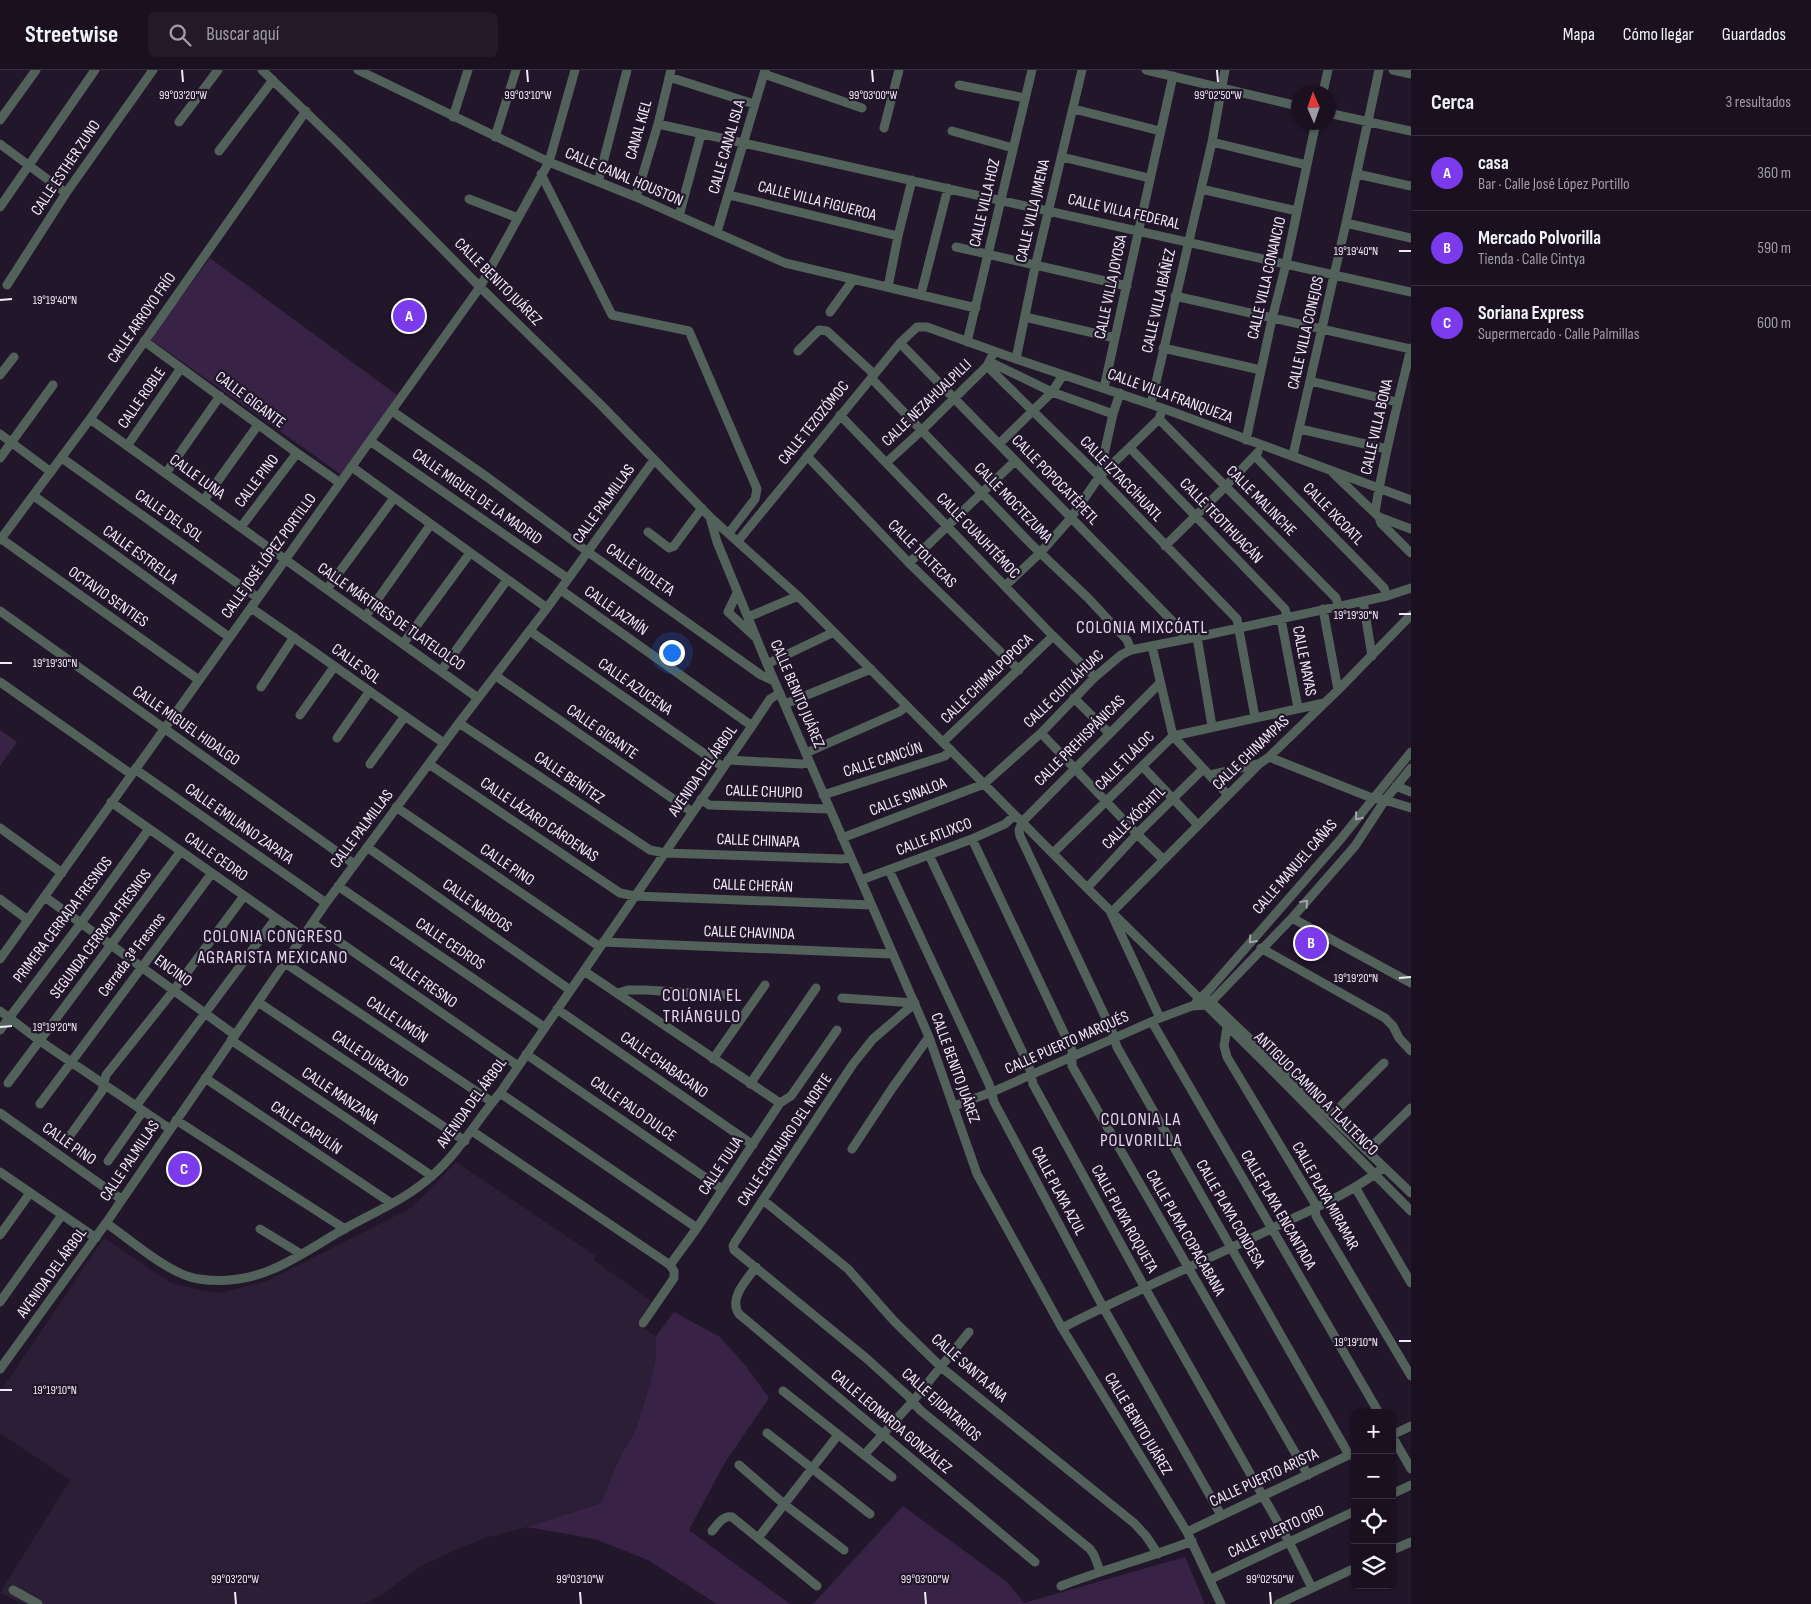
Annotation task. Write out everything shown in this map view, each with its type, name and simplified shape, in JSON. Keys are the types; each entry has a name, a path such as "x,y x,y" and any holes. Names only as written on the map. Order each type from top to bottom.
{"street":[{"path":"0,120 36,70"},
{"path":"0,207 95,70"},
{"name":"CALLE ESTHER ZUNO","path":"7,285 66,193 153,70"},
{"path":"178,122 218,70"},
{"name":"CALLE BENITO JUÁREZ","path":"262,70 306,111 480,287 602,406 710,517 798,596 1111,913 1203,1001"},
{"name":"CALLE CANAL HOUSTON","path":"358,70 374,73 453,117 549,162 636,197 785,263 976,308"},
{"path":"453,117 468,70"},
{"path":"495,136 516,70"},
{"name":"CALLE JOSÉ LÓPEZ PORTILLO","path":"0,959 3,947 28,920 45,897 480,287 549,162 575,70"},
{"path":"598,182 627,70"},
{"path":"884,128 898,70"},
{"name":"CALLE VILLA HOZ","path":"967,342 1032,70"},
{"name":"CALLE VILLA JIMENA","path":"1016,359 1082,70"},
{"path":"1146,70 1291,104"},
{"name":"CALLE VILLA IBÁÑEZ","path":"1151,404 1212,142 1225,70"},
{"path":"1325,85 1328,70"},
{"name":"CALLE VILLA CONEJOS","path":"1293,455 1379,70"},
{"path":"1393,70 1411,74"},
{"path":"764,72 862,108"},
{"name":"CALLE CANAL ISLA","path":"717,232 764,72"},
{"path":"670,73 754,104"},
{"name":"CANAL KIEL","path":"636,197 658,124 670,73"},
{"name":"CALLE VILLA JOYOSA","path":"1104,388 1173,76"},
{"path":"219,151 273,80"},
{"path":"959,85 1025,98"},
{"path":"1074,109 1160,131"},
{"name":"CALLE ARROYO FRÍO","path":"0,539 90,420 306,111"},
{"path":"1336,115 1411,131"},
{"name":"CALLE VILLA FEDERAL","path":"658,124 1411,292"},
{"name":"CALLE VILLA CONANCIO","path":"1246,440 1314,130"},
{"path":"952,131 1013,148"},
{"path":"679,216 701,134"},
{"path":"1212,142 1307,165"},
{"path":"0,144 66,193"},
{"path":"1062,157 1149,178"},
{"path":"541,174 612,315 689,331 757,488 755,498 728,533"},
{"path":"1357,174 1411,186"},
{"path":"888,287 912,180"},
{"path":"921,294 948,188"},
{"path":"1201,189 1297,211"},
{"name":"CALLE VILLA FIGUEROA","path":"729,195 898,236"},
{"path":"470,199 518,218"},
{"path":"1346,223 1411,238"},
{"path":"956,248 1127,286"},
{"path":"830,312 853,280"},
{"path":"1176,296 1321,330 1411,348"},
{"path":"1025,317 1115,338"},
{"name":"CALLE VILLA FRANQUEZA","path":"918,326 927,327 994,352 1120,393 1246,440 1293,455 1411,500"},
{"name":"CALLE TEZOZÓMOC","path":"738,541 840,414 900,343 918,326"},
{"name":"CALLE MOCTEZUMA","path":"798,351 819,330 827,331 1040,553 1095,605 1127,640 1131,650"},
{"name":"CALLE GIGANTE","path":"144,341 340,483"},
{"name":"CALLE POPOCATÉPETL","path":"900,343 1182,631 1184,640"},
{"path":"1163,348 1261,370"},
{"name":"CALLE VILLA BONA","path":"1377,515 1378,488 1411,348"},
{"path":"994,352 989,364 1052,392 1113,414"},
{"path":"0,375 14,357"},
{"name":"CALLE NEZAHUALPILLI","path":"887,462 989,364"},
{"name":"CALLE IZTACCÍHUATL","path":"989,364 1032,411 1237,619 1240,628"},
{"name":"CALLE ROBLE","path":"127,446 181,368"},
{"path":"999,444 1052,392 1063,375"},
{"path":"1310,380 1397,402"},
{"path":"0,458 53,385"},
{"path":"1099,477 1113,414 1120,393"},
{"path":"166,473 220,396"},
{"path":"1005,586 1040,553 1070,518 1099,477 1159,419 1162,408"},
{"name":"CALLE VIOLETA","path":"392,411 487,477 588,552 761,675 774,681"},
{"name":"CALLE CUAUHTÉMOC","path":"840,414 1053,636 1095,677"},
{"name":"CALLE MALINCHE","path":"1159,419 1336,598 1338,606"},
{"name":"CALLE LUNA","path":"90,420 204,500 286,561"},
{"path":"204,500 258,425"},
{"path":"1300,429 1387,449"},
{"path":"0,434 51,472"},
{"name":"CALLE MIGUEL DE LA MADRID","path":"370,441 567,578"},
{"path":"1165,546 1225,487 1263,446"},
{"name":"CALLE TEOTIHUACÁN","path":"1130,448 1285,609 1284,618"},
{"name":"CALLE PINO","path":"241,528 297,453"},
{"name":"CALLE TOLTECAS","path":"807,456 909,563 1018,670"},
{"name":"CALLE IXCOATL","path":"1255,456 1384,588 1387,596"},
{"name":"CALLE DEL SOL","path":"62,458 258,598"},
{"name":"CALLE PALMILLAS","path":"106,1223 338,886 444,742 530,631 654,460"},
{"path":"909,563 1015,461"},
{"path":"352,466 470,554 547,608"},
{"path":"1330,470 1377,515 1381,523 1411,553"},
{"name":"CALLE ESTRELLA","path":"34,496 229,637"},
{"path":"327,589 394,498"},
{"path":"648,532 669,548 672,548 702,508"},
{"path":"1377,515 1411,529"},
{"name":"CALLE BENITO JUÁREZ","path":"710,517 717,542 766,664 915,1003 978,1174 1062,1328 1190,1536 1221,1604"},
{"path":"366,618 431,524"},
{"name":"OCTAVIO SENTIES","path":"0,539 199,680"},
{"path":"403,644 470,554"},
{"name":"CALLE MÁRTIRES DE TLATELOLCO","path":"286,561 478,698"},
{"path":"441,671 507,580"},
{"name":"CALLE CUITLÁHUAC","path":"984,784 1041,733 1095,677 1121,655 1131,650 1197,638 1387,596 1411,588"},
{"name":"CALLE JAZMÍN","path":"560,590 752,726"},
{"path":"737,593 728,612 756,638"},
{"path":"748,617 798,596"},
{"path":"1363,601 1372,656"},
{"name":"CALLE SOL","path":"251,608 369,692 444,742"},
{"path":"1323,609 1338,690"},
{"name":"CALLE MIGUEL HIDALGO","path":"0,612 354,864"},
{"name":"CALLE CHINAMPAS","path":"1111,913 1259,764 1269,757 1338,690 1411,615"},
{"name":"CALLE MAYAS","path":"1284,618 1298,708"},
{"path":"1240,628 1256,717"},
{"name":"CALLE AZUCENA","path":"530,631 725,764"},
{"path":"766,664 834,632"},
{"name":"CALLE CHIMALPOPOCA","path":"943,742 1053,636"},
{"path":"261,687 294,637"},
{"path":"1197,638 1212,726"},
{"path":"1152,646 1173,736 1228,796"},
{"path":"300,715 334,667"},
{"path":"785,704 871,669"},
{"name":"CALLE GIGANTE","path":"496,676 692,812"},
{"name":"CALLE EMILIANO ZAPATA","path":"0,682 326,903"},
{"name":"CALLE PREHISPÁNICAS","path":"1018,818 1074,768 1160,683"},
{"path":"337,738 369,692"},
{"name":"AVENIDA DEL ÁRBOL","path":"0,1369 106,1223 158,1260 180,1273 198,1279 231,1280 273,1269 417,1188 432,1176 452,1157 500,1093 725,764 770,700 780,693"},
{"path":"1074,698 1109,734"},
{"name":"CALLE TLÁLOC","path":"1053,853 1173,736 1324,703"},
{"path":"806,752 899,712 907,706"},
{"path":"370,764 405,716"},
{"name":"CALLE BENÍTEZ","path":"459,723 650,850 665,853"},
{"path":"1041,733 1164,860"},
{"name":"CALLE CANCÚN","path":"823,795 945,756 951,750"},
{"name":"CALLE MANUEL CAÑAS","path":"1203,1001 1340,840 1411,752"},
{"path":"1269,757 1372,798 1411,808"},
{"name":"CALLE CHUPIO","path":"725,764 802,764 809,762"},
{"name":"CALLE LÁZARO CÁRDENAS","path":"429,764 620,893 634,896"},
{"path":"1207,772 1259,764"},
{"path":"1142,766 1198,826"},
{"name":"CALLE MANUEL CAÑAS","path":"1203,1001 1292,918 1355,846 1385,800 1410,771"},
{"name":"CALLE XÓCHITL","path":"1087,888 1137,834 1173,800 1207,772"},
{"name":"CALLE SINALOA","path":"842,838 984,784"},
{"path":"1396,786 1411,792"},
{"name":"CALLE CHUPIO","path":"701,799 710,805 829,809"},
{"name":"CALLE CEDRO","path":"111,802 303,937"},
{"name":"CALLE PINO","path":"396,807 602,944"},
{"name":"CALLE ATLIXCO","path":"861,880 972,839 1018,818"},
{"name":"CALLE PLAYA CONDESA","path":"1018,818 1019,830 1024,845 1112,1031 1114,1039 1232,1248 1351,1452"},
{"path":"0,828 62,872"},
{"name":"PRIMERA CERRADA FRESNOS","path":"0,1030 149,829"},
{"name":"CALLE PLAYA COPACABANA","path":"972,839 1072,1050 1072,1066 1308,1475"},
{"name":"CALLE NARDOS","path":"367,847 570,990"},
{"name":"SEGUNDA CERRADA FRESNOS","path":"8,1083 181,851"},
{"name":"CALLE CHINAPA","path":"665,853 843,859 850,857"},
{"name":"CALLE PLAYA ROQUETA","path":"929,855 1029,1066 1033,1084 1312,1588"},
{"name":"CALLE PLAYA AZUL","path":"889,870 989,1084 994,1102 1103,1307 1221,1515"},
{"name":"Cerrada 3ª Fresnos","path":"40,1104 212,873"},
{"name":"CALLE CEDROS","path":"338,886 544,1027"},
{"path":"69,1137 102,1091 106,1075 174,990 244,896"},
{"name":"CALLE CHERÁN","path":"634,896 871,905"},
{"name":"ENCINO","path":"45,897 174,990 233,1037"},
{"path":"0,899 28,920"},
{"name":"CALLE PLAYA ENCANTADA","path":"1111,913 1156,1020 1272,1229 1377,1409"},
{"path":"108,1161 139,1108 204,1013 276,918"},
{"path":"1292,918 1339,946 1411,983"},
{"name":"CALLE FRESNO","path":"312,923 518,1066"},
{"name":"CALLE CHAVINDA","path":"602,944 893,954"},
{"path":"1262,948 1385,1018 1411,1051"},
{"name":"CALLE LIMÓN","path":"285,963 492,1102"},
{"path":"584,971 780,1103"},
{"path":"713,1059 765,985"},
{"path":"750,1084 816,988"},
{"path":"618,993 628,990 725,995"},
{"path":"842,998 915,1003"},
{"path":"1203,1001 1264,1057"},
{"name":"CALLE PUERTO MARQUÉS","path":"954,1106 992,1092 1203,1001"},
{"name":"ANTIGUO CAMINO A TLALTENCO","path":"1203,1001 1227,1027 1264,1057 1316,1108 1411,1211"},
{"name":"CALLE DURAZNO","path":"258,1002 465,1141"},
{"name":"CALLE CENTAURO DEL NORTE","path":"756,1267 734,1250 733,1246 853,1064 873,1040 915,1003"},
{"name":"CALLE CHABACANO","path":"557,1009 753,1145"},
{"path":"0,1011 170,1129"},
{"name":"CALLE PLAYA MIRAMAR","path":"1227,1027 1224,1046 1227,1057 1314,1202 1316,1216 1411,1376"},
{"name":"CALLE TULIA","path":"670,1265 697,1228 780,1103 791,1096 837,1030"},
{"name":"CALLE MANZANA","path":"233,1037 432,1176"},
{"path":"852,1149 893,1087 929,1038"},
{"name":"CALLE PALO DULCE","path":"526,1054 722,1189"},
{"path":"1331,1116 1384,1064"},
{"name":"CALLE CAPULÍN","path":"205,1078 391,1202"},
{"path":"500,1093 697,1228"},
{"path":"1316,1108 1331,1116 1411,1193"},
{"path":"1367,1150 1411,1108"},
{"name":"CALLE PINO","path":"0,1113 121,1199"},
{"path":"176,1120 345,1229"},
{"path":"472,1131 670,1265 674,1271 674,1278 643,1323"},
{"path":"1062,1328 1103,1307 1272,1229 1355,1187 1384,1167"},
{"path":"0,1172 96,1238"},
{"path":"1404,1186 1411,1178"},
{"path":"1355,1187 1411,1283"},
{"path":"1,1233 30,1193"},
{"name":"CALLE SANTA ANA","path":"763,1200 848,1269 894,1321 941,1367 1134,1523 1146,1536 1158,1554"},
{"path":"0,1302 62,1215"},
{"path":"260,1229 301,1254"},
{"name":"CALLE LEONARDA GONZÁLEZ","path":"756,1267 735,1301 735,1308 739,1314 1035,1562"},
{"name":"CALLE EJIDATARIOS","path":"756,1267 866,1358 913,1401 920,1410 1090,1549 1100,1571"},
{"path":"865,1454 913,1401 969,1332"},
{"path":"783,1391 892,1477"},
{"path":"1396,1434 1411,1426"},
{"path":"767,1433 870,1514"},
{"path":"758,1538 838,1435"},
{"path":"1396,1443 1411,1469"},
{"name":"CALLE PUERTO ARISTA","path":"1190,1536 1221,1515 1351,1454"},
{"path":"739,1465 784,1504 844,1550"},
{"path":"1396,1492 1411,1485"},
{"name":"CALLE PUERTO ORO","path":"1211,1579 1351,1513"},
{"path":"712,1531 724,1518 732,1517 817,1586"},
{"path":"1061,1586 1100,1571 1158,1554 1190,1536"},
{"path":"1396,1548 1411,1542"},
{"path":"1278,1604 1351,1570"},
{"path":"13,1590 38,1604"}],"shaded area":[{"path":"210,258 397,395 343,476 150,339"},
{"path":"0,730 17,742 0,766"},
{"path":"456,1162 596,1256 594,1260 651,1301 637,1324 656,1336 656,1358 649,1387 636,1429 617,1463 601,1503 527,1527 485,1538 453,1551 423,1565 384,1594 364,1604 24,1604 0,1593 70,1480 0,1433 0,1392 104,1238 171,1283 221,1293 267,1281 411,1208"},
{"path":"674,1312 720,1337 745,1365 769,1398 724,1464 689,1530 790,1604 717,1604 648,1560 595,1539 527,1527 601,1503 617,1463 636,1429 656,1358 656,1336"},
{"path":"903,1506 1007,1582 1024,1603 1185,1557 1205,1604 813,1604"}],"place":[{"name":"casa","path":"409,316"},
{"name":"Mercado Polvorilla","path":"1311,943"},
{"name":"Soriana Express","path":"184,1169"}],"district":[{"name":"COLONIA MIXCÓATL","path":"1142,627"},
{"name":"COLONIA CONGRESO AGRARISTA MEXICANO","path":"273,946"},
{"name":"COLONIA EL TRIÁNGULO","path":"702,1005"},
{"name":"COLONIA LA POLVORILLA","path":"1141,1129"}]}
